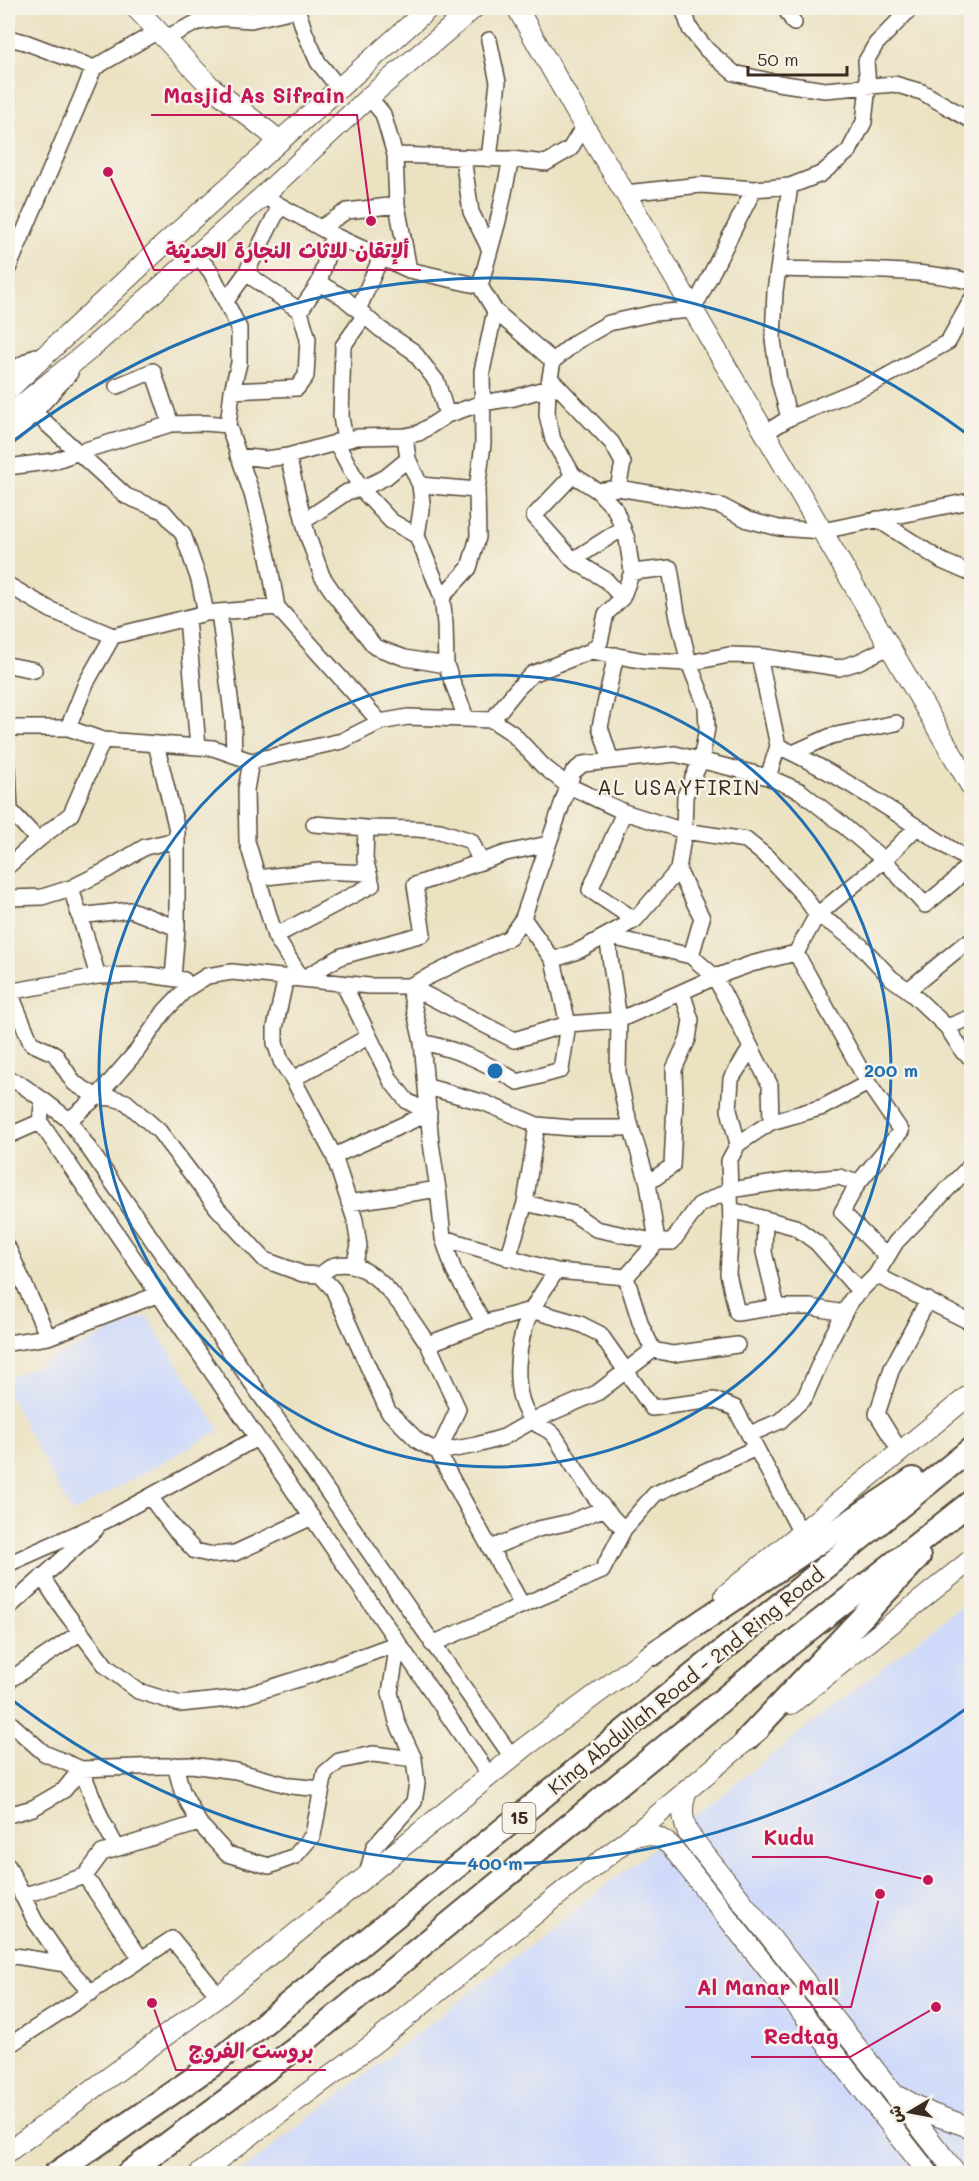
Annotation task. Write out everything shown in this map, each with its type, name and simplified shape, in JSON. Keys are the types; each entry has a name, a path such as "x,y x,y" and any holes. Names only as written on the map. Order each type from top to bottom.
{"highway":[{"path":"653,1654 972,1440"},
{"name":"King Abdullah Road - 2nd Ring Road","path":"55,2174 214,2064 972,1448"},
{"path":"747,1739 971,1501"},
{"name":"King Abdullah Road - 2nd Ring Road","path":"127,2174 303,2043 778,1653 971,1501"}],"main road":[{"path":"136,8 210,86 280,141"},
{"path":"11,376 59,342 159,249 429,8"},
{"path":"8,416 88,351 196,254 272,201 369,97 474,8"},
{"path":"517,8 972,788"},
{"path":"8,2152 219,1996 489,1775 611,1682 653,1654 972,1393"},
{"path":"200,2174 373,2044 972,1559"},
{"path":"687,1789 682,1807 682,1820 688,1833 957,2174"},
{"path":"633,1835 650,1834 660,1837 671,1846 929,2174"},
{"path":"894,2094 932,2114 972,2128"}],"street":[{"path":"8,269 94,68 162,35 198,22 223,18 251,20 297,8 318,62 339,88"},
{"path":"683,8 690,29 707,50 734,73 825,90 894,84 922,92 972,121"},
{"path":"785,8 794,23"},
{"path":"625,193 701,184 753,189 790,186 821,174 849,151 864,122 868,86 866,61 876,44 911,8"},
{"path":"8,38 94,68"},
{"path":"489,40 498,82 489,159"},
{"path":"369,97 383,114 395,155 397,205 409,270"},
{"path":"395,155 512,159 546,164 570,149 584,126"},
{"path":"464,158 471,212 490,250"},
{"path":"480,286 512,159"},
{"path":"789,418 779,380 773,340 775,291 790,186"},
{"path":"492,720 532,674 591,651 600,642 606,614 622,597 632,572 627,539 615,509 598,491 573,475 554,441 547,416 553,361 577,341 609,323 654,313 693,310 753,189"},
{"path":"226,301 246,273 272,201 327,231 409,270 480,286 495,310 553,361"},
{"path":"300,311 319,283 327,231 347,211 397,205"},
{"path":"196,254 211,272 239,328 239,363 232,391 228,425 252,494 268,557 277,608 380,722"},
{"path":"381,257 361,313 343,346 340,441 361,489 391,521 417,536"},
{"path":"778,269 918,273 972,282"},
{"path":"232,391 297,388 306,376 308,339 300,311 246,273"},
{"path":"319,283 343,297 413,351 437,382 447,415"},
{"path":"765,433 789,418 874,383 948,342 972,299"},
{"path":"442,597 470,568 478,537 477,490 483,444 482,371 495,310"},
{"path":"8,438 35,413 88,351"},
{"path":"117,386 153,371 171,424"},
{"path":"238,456 266,459 288,456 357,437 405,436 419,433 447,415 482,403 514,398 549,383"},
{"path":"549,383 612,443 623,464 618,488"},
{"path":"35,413 126,496 163,511 183,534 212,613 233,721 234,755"},
{"path":"8,467 54,461 171,424 228,425"},
{"path":"405,436 408,459 420,485 423,503 417,536 442,597 446,665 466,718"},
{"path":"288,456 304,521 322,576 375,647 405,658 446,665"},
{"path":"304,521 347,492 361,489 386,477 408,459"},
{"path":"573,475 534,516 573,560 606,580 622,597"},
{"path":"420,485 477,490"},
{"path":"598,491 618,488 721,506 748,520 779,528 822,531 965,502 972,504"},
{"path":"877,519 942,561 972,574"},
{"path":"573,560 622,528"},
{"path":"553,960 580,950 635,920 678,870 684,831 685,796 701,760 707,728 706,706 689,663 677,613 670,568 632,572"},
{"path":"8,585 51,610 113,636 212,613 277,608"},
{"path":"187,618 198,747"},
{"path":"68,728 86,683 113,636"},
{"path":"591,651 645,661 689,663 729,655 759,656 839,668 858,662 889,646"},
{"path":"611,761 600,727 616,656"},
{"path":"759,656 778,746 768,777"},
{"path":"8,665 34,670"},
{"path":"8,728 68,728 103,740 213,748 251,761 342,741 380,722 408,717 492,720 512,733 543,766 567,785 624,812 684,831 746,840 772,861 804,896 817,915 861,946 891,978 908,990 947,1027 963,1052 972,1058"},
{"path":"793,753 831,736 896,723"},
{"path":"8,866 71,814 103,740"},
{"path":"156,744 177,830 177,928 173,978"},
{"path":"69,1120 97,1097 137,1051 165,1011 186,989 207,976 231,972 369,986 409,986 509,938 523,918 567,785 573,772 583,764 675,754 768,777 800,791 884,860 925,905 953,882 971,862 863,792 778,746"},
{"path":"251,761 246,790 248,841 275,936 294,978"},
{"path":"8,770 10,810 38,840"},
{"path":"624,812 590,890 635,920"},
{"path":"314,824 440,831 471,842 481,862"},
{"path":"275,936 372,885 365,859 366,828"},
{"path":"409,986 514,1040 568,1024 619,1020 715,977 751,964 796,953 817,915 884,860 916,828"},
{"path":"8,898 42,897 70,888 107,870 145,847 176,840"},
{"path":"354,1265 359,1246 355,1220 334,1156 281,1061 275,1043 275,1028 294,978 342,956 423,934 415,885 506,853 548,844"},
{"path":"678,870 702,918 691,956"},
{"path":"257,878 319,871 369,873"},
{"path":"70,888 98,976"},
{"path":"79,916 131,910 177,928"},
{"path":"422,1042 454,1049 480,1060 518,1082 561,1070 568,1024 553,960 523,918"},
{"path":"607,936 691,956 715,977 770,1085 771,1122"},
{"path":"607,936 619,1020 618,1072 630,1128 648,1183 657,1242"},
{"path":"908,990 963,945 972,941"},
{"path":"796,953 868,1083 901,1131 858,1183 842,1212 886,1256"},
{"path":"197,982 149,975 98,976 8,990 32,1043 55,1054 74,1083 97,1097 126,1102 159,1131 218,1209 265,1260 303,1274 320,1275 334,1265 354,1265 379,1281 395,1296 428,1344 458,1409 438,1452"},
{"path":"343,983 391,1081 407,1101 429,1113"},
{"path":"409,986 422,1042 428,1087 431,1143 443,1238 454,1271 484,1323"},
{"path":"648,1183 672,1166 674,1070 688,1039 691,1020 682,992"},
{"path":"947,1027 972,1017"},
{"path":"293,1079 368,1037"},
{"path":"738,1144 729,1110 732,1079 751,1048"},
{"path":"8,1080 19,1083 69,1120 512,1757"},
{"path":"844,1313 810,1306 777,1307 737,1313 728,1274 731,1210 729,1161 738,1144 771,1122 823,1107 868,1083"},
{"path":"428,1087 485,1103 537,1125 571,1128 630,1128"},
{"path":"43,1100 40,1122 489,1775"},
{"path":"334,1156 429,1113"},
{"path":"8,1136 40,1122"},
{"path":"508,1258 525,1203 537,1125"},
{"path":"432,1644 602,1571 624,1529 655,1494 753,1441 780,1421 805,1397 851,1300 876,1275 896,1242 971,1167"},
{"path":"525,1203 574,1214 596,1229 657,1242 672,1242 699,1205 730,1190 788,1181 839,1177 858,1183"},
{"path":"349,1203 438,1189"},
{"path":"731,1210 795,1227 817,1243 860,1292"},
{"path":"765,1220 764,1252 777,1307"},
{"path":"443,1238 556,1271 626,1277"},
{"path":"626,1277 657,1242"},
{"path":"8,1248 48,1337"},
{"path":"556,1271 531,1310 519,1340 518,1382 522,1403 532,1421 551,1431 603,1509 624,1529"},
{"path":"320,1275 333,1289 388,1411 418,1441 438,1452 456,1489 522,1605"},
{"path":"876,1275 972,1323"},
{"path":"626,1277 640,1325 653,1350"},
{"path":"8,1343 48,1337 159,1294"},
{"path":"900,1451 877,1414 892,1368 928,1300"},
{"path":"428,1344 484,1323 531,1310 580,1324 600,1335 652,1408 714,1400 735,1408 801,1533"},
{"path":"438,1452 477,1445 504,1437 532,1421 597,1393 653,1350 673,1353 737,1345"},
{"path":"8,1564 105,1521 257,1438"},
{"path":"150,1497 175,1530 195,1551 213,1555 235,1553 312,1517"},
{"path":"491,1548 538,1529 603,1509"},
{"path":"8,1608 105,1521"},
{"path":"42,1577 106,1666 138,1691 180,1704 238,1698 311,1676 398,1643"},
{"path":"8,1681 81,1632"},
{"path":"367,1875 374,1847 414,1802 417,1784 414,1759 398,1722 390,1693 398,1643"},
{"path":"447,1714 471,1700"},
{"path":"8,1721 44,1753 81,1769 191,1765 236,1771 291,1786 321,1789"},
{"path":"175,1765 182,1791 199,1823 227,1854 269,1866 295,1856 313,1835 325,1773 339,1761 373,1754 414,1759"},
{"path":"8,1815 33,1808 64,1790 81,1769"},
{"path":"81,1769 102,1820 117,1848"},
{"path":"22,1896 85,1876 102,1853 199,1823"},
{"path":"8,1868 35,1921 65,1964 91,1993"},
{"path":"85,1876 141,1959"},
{"path":"8,2046 172,1939 219,1996"},
{"path":"8,1958 15,1956 65,1964"}],"shaded area":[{"path":"147,1316 220,1430 72,1513 8,1394 8,1378"},
{"path":"971,1598 971,2173 238,2174 641,1858"}],"place":[{"name":"ألإتقان للاثاث النجارة الحديثة","path":"108,172"},
{"name":"Masjid As Sifrain","path":"371,221"},
{"name":"Kudu","path":"928,1880"},
{"name":"Al Manar Mall","path":"880,1894"},
{"name":"بروست الفروج","path":"152,2003"},
{"name":"Redtag","path":"936,2007"}],"district":[{"name":"AL USAYFIRIN","path":"679,788"}]}
